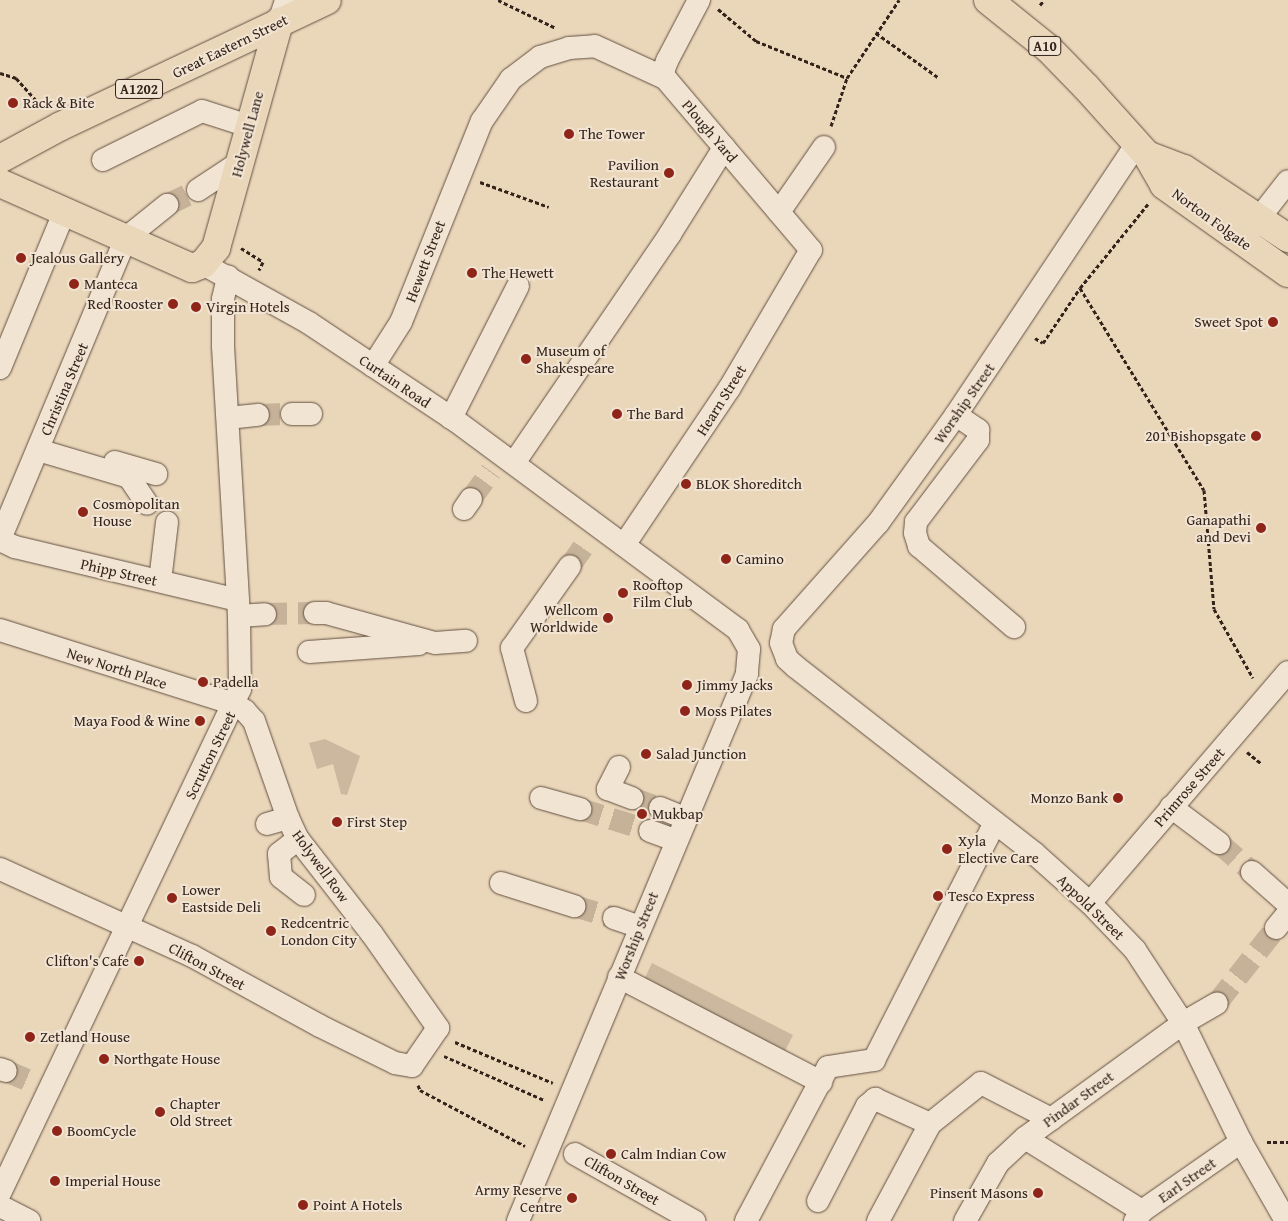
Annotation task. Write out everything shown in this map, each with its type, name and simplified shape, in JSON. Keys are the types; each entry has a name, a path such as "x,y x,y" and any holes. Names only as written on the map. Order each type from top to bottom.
{"main road":[{"name":"Great Eastern Street","path":"0,178 61,126 282,11 327,0"},
{"name":"A10","path":"988,0 1049,49 1142,150"},
{"name":"Holywell Lane","path":"203,264 216,248 282,11"},
{"name":"Norton Folgate","path":"1142,150 1184,169 1288,238"},
{"name":"Norton Folgate","path":"1142,150 1164,185 1288,273"},
{"name":"Curtain Road","path":"0,178 64,213 126,238 192,268 203,264"}],"street":[{"path":"665,78 663,72 667,61 706,2"},
{"name":"Hewett Street","path":"373,366 401,322 468,151 482,121 511,79 540,57 569,48 595,46 665,78"},
{"name":"Plough Yard","path":"665,78 716,141 811,250"},
{"path":"103,160 202,111 249,126"},
{"path":"502,463 665,242 716,141"},
{"path":"779,212 824,147"},
{"name":"Worship Street","path":"782,650 784,629 878,523 1142,150"},
{"path":"198,190 239,164"},
{"path":"1238,238 1260,220 1288,181"},
{"path":"126,238 167,205"},
{"path":"0,368 64,213"},
{"name":"Christina Street","path":"0,540 126,238"},
{"name":"Hearn Street","path":"624,545 729,388 811,250"},
{"name":"Curtain Road","path":"203,264 309,323 451,418 502,463 593,533 624,545 738,630 749,649"},
{"name":"Scrutton Street","path":"0,1193 42,1087 128,927 240,689 239,608 222,299 228,277"},
{"path":"451,418 518,286"},
{"path":"956,414 978,430 978,440 916,522 915,533 919,546 1014,627"},
{"path":"228,418 258,415"},
{"path":"40,445 156,474"},
{"path":"40,445 129,477 148,504"},
{"path":"160,581 167,522"},
{"name":"Phipp Street","path":"0,540 15,547 160,581 239,608 265,614"},
{"path":"526,701 512,648 570,566"},
{"path":"315,613 326,613 435,643"},
{"name":"New North Place","path":"0,630 234,704"},
{"path":"309,652 466,641"},
{"name":"Worship Street","path":"518,1221 675,840 746,674 749,649"},
{"name":"Appold Street","path":"782,650 796,667 994,823 1090,902 1145,963 1183,1023 1252,1142 1286,1221"},
{"name":"Primrose Street","path":"1090,902 1288,672"},
{"name":"Holywell Row","path":"234,704 254,721 277,821 298,839 437,1022 438,1028 428,1046 412,1066"},
{"path":"619,768 608,789 632,798"},
{"path":"541,798 580,809"},
{"path":"1171,807 1219,843"},
{"path":"660,808 685,818"},
{"path":"746,1221 828,1067 874,1060 994,823"},
{"path":"650,831 675,840"},
{"path":"298,839 279,854 281,877 304,895"},
{"name":"Clifton Street","path":"0,869 192,956 328,1030 395,1063 412,1066"},
{"path":"1252,872 1288,904"},
{"path":"501,883 574,906"},
{"path":"614,918 640,927"},
{"path":"619,977 821,1082"},
{"name":"Pindar Street","path":"964,1221 998,1163 1025,1138 1183,1023 1217,1003"},
{"path":"878,1221 930,1124 981,1084 1051,1119"},
{"path":"818,1201 868,1106 875,1099 930,1124"},
{"path":"1025,1138 1139,1216"},
{"name":"Earl Street","path":"1139,1216 1252,1142"},
{"name":"Clifton Street","path":"575,1154 689,1220"},
{"path":"0,1206 29,1221"}],"path":[{"path":"498,0 560,29"},
{"path":"824,147 847,78 899,0"},
{"path":"1040,5 1044,0"},
{"path":"706,2 756,41 847,78"},
{"path":"876,33 939,78"},
{"path":"0,74 16,78 61,126"},
{"path":"459,174 548,207"},
{"path":"1034,338 1043,343 1080,288 1147,205 1142,203"},
{"path":"243,250 263,262 259,270"},
{"path":"1080,288 1204,490 1214,609 1264,701"},
{"path":"452,1042 558,1085"},
{"path":"428,1046 454,1062 565,1109"},
{"path":"412,1066 420,1090 530,1149 551,1142"},
{"path":"1252,1142 1288,1142"}],"shaded area":[{"path":"325,739 360,756 347,795 341,794 333,764 317,769 309,743"},
{"path":"652,963 793,1035 783,1055 642,984"}],"tunnel":[{"path":"167,205 198,190"},
{"path":"258,415 292,414"},
{"path":"471,499 491,471"},
{"path":"570,566 588,540"},
{"path":"265,614 315,613"},
{"path":"632,798 660,808"},
{"path":"580,809 650,831"},
{"path":"1219,843 1252,872"},
{"path":"574,906 614,918"},
{"path":"1217,1003 1276,928"},
{"path":"6,1071 36,1084"}],"place":[{"name":"Rack & Bite","path":"13,103"},
{"name":"The Tower","path":"569,134"},
{"name":"Pavilion Restaurant","path":"669,173"},
{"name":"Jealous Gallery","path":"21,258"},
{"name":"The Hewett","path":"472,273"},
{"name":"Manteca","path":"74,284"},
{"name":"Red Rooster","path":"173,304"},
{"name":"Virgin Hotels","path":"196,307"},
{"name":"Sweet Spot","path":"1273,322"},
{"name":"Museum of Shakespeare","path":"526,359"},
{"name":"The Bard","path":"617,414"},
{"name":"201 Bishopsgate","path":"1256,436"},
{"name":"BLOK Shoreditch","path":"686,484"},
{"name":"Cosmopolitan House","path":"83,512"},
{"name":"Ganapathi and Devi","path":"1261,528"},
{"name":"Camino","path":"726,559"},
{"name":"Rooftop Film Club","path":"623,593"},
{"name":"Wellcom Worldwide","path":"608,618"},
{"name":"Padella","path":"203,682"},
{"name":"Jimmy Jacks","path":"687,685"},
{"name":"Moss Pilates","path":"685,711"},
{"name":"Maya Food & Wine","path":"200,721"},
{"name":"Salad Junction","path":"646,754"},
{"name":"Monzo Bank","path":"1118,798"},
{"name":"Mukbap","path":"642,814"},
{"name":"First Step","path":"337,822"},
{"name":"Xyla Elective Care","path":"947,849"},
{"name":"Tesco Express","path":"938,896"},
{"name":"Lower Eastside Deli","path":"172,898"},
{"name":"Redcentric London City","path":"271,931"},
{"name":"Clifton's Cafe","path":"139,961"},
{"name":"Zetland House","path":"30,1037"},
{"name":"Northgate House","path":"104,1059"},
{"name":"Chapter Old Street","path":"160,1112"},
{"name":"BoomCycle","path":"57,1131"},
{"name":"Calm Indian Cow","path":"611,1154"},
{"name":"Imperial House","path":"55,1181"},
{"name":"Pinsent Masons","path":"1038,1193"},
{"name":"Army Reserve Centre","path":"572,1198"},
{"name":"Point A Hotels","path":"303,1205"}]}
